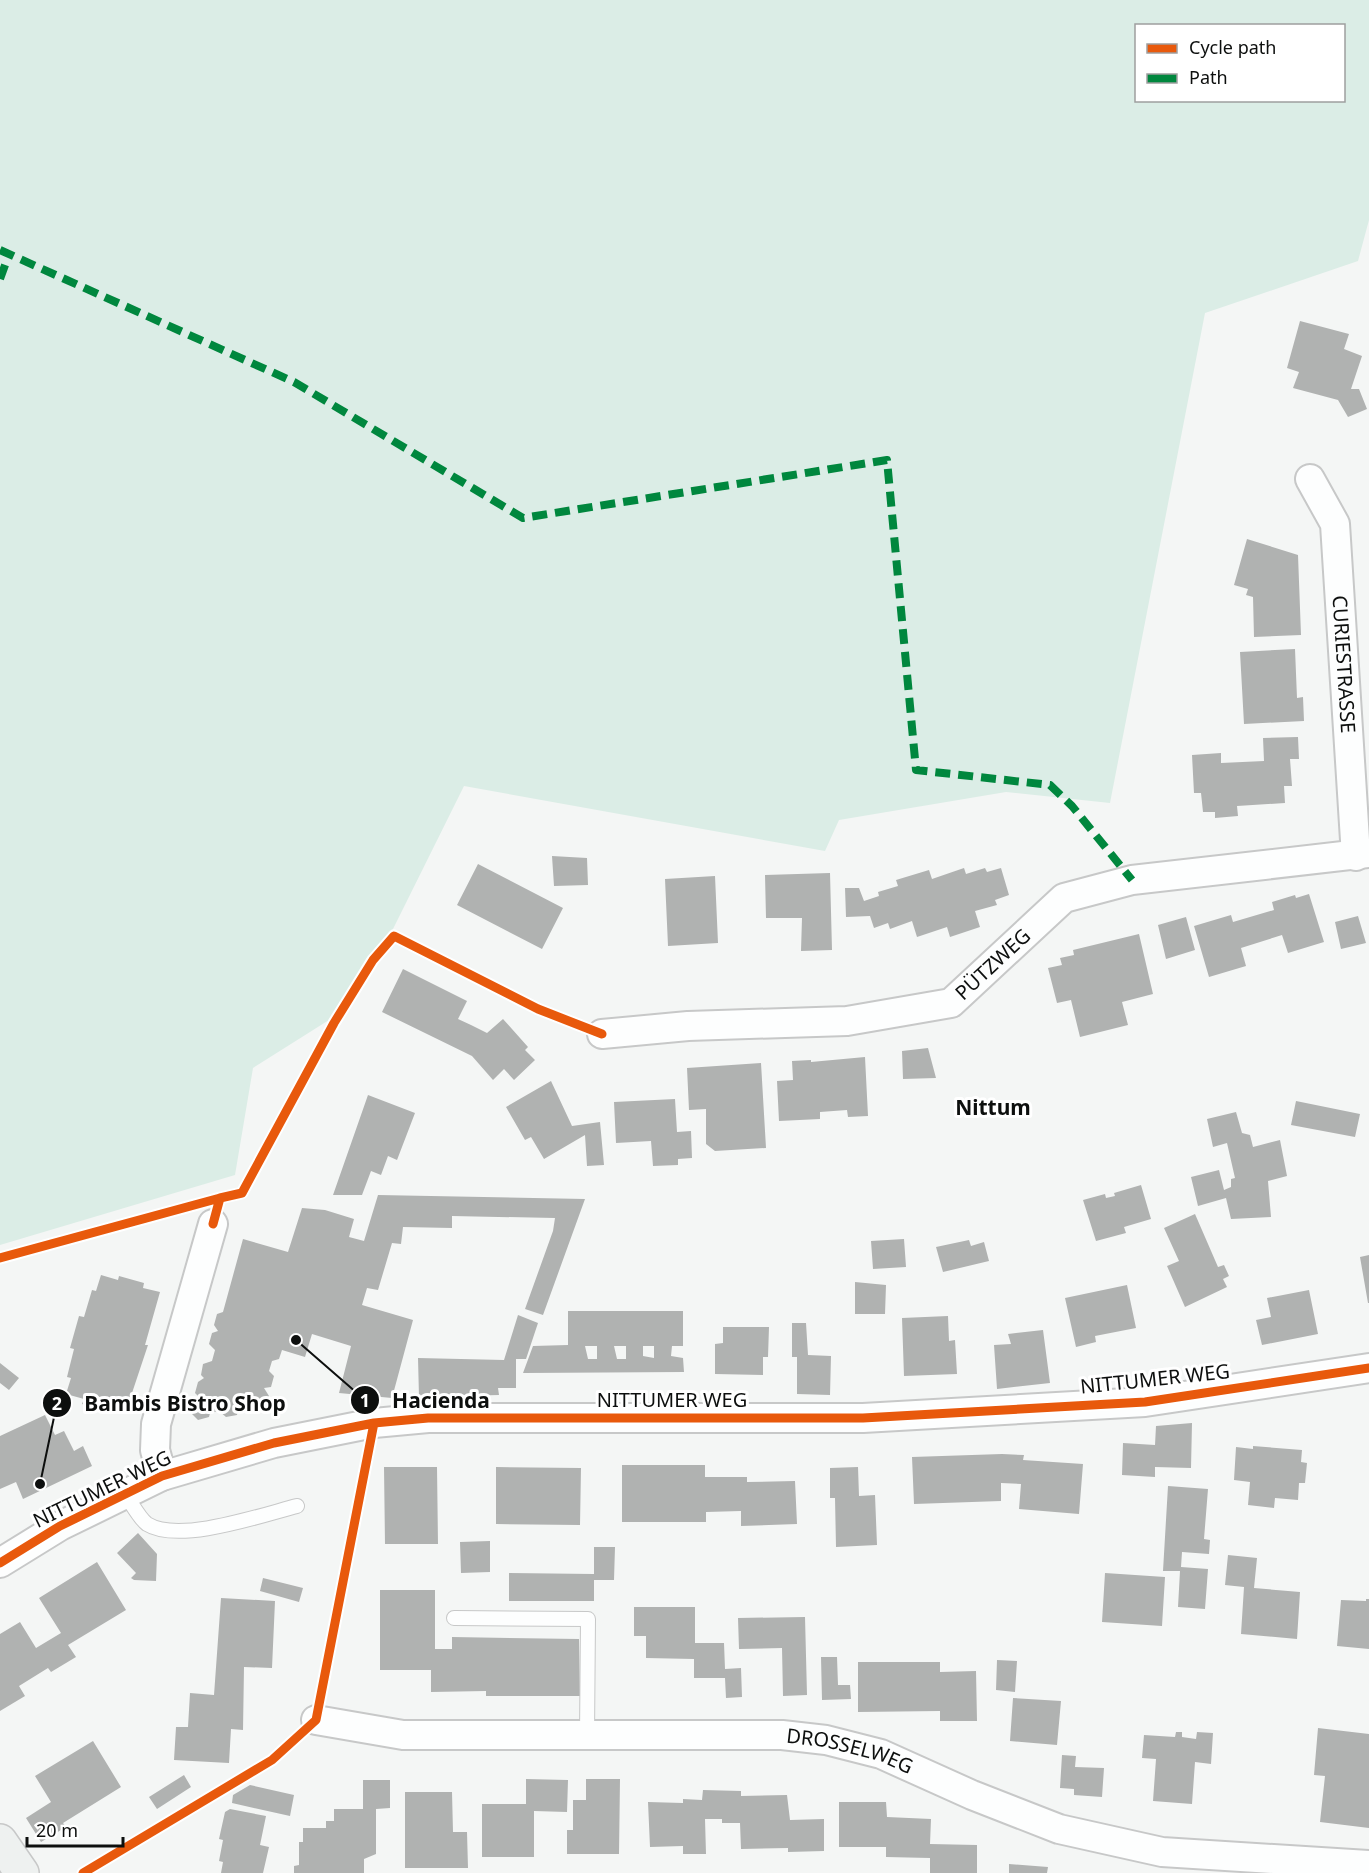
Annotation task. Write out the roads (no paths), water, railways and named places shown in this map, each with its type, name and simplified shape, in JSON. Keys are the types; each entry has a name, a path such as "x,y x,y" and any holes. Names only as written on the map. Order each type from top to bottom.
{"main road":[{"path":"0,1841 22,1873"}],"street":[{"name":"CURIESTRASSE","path":"1310,479 1335,524 1363,854"},
{"name":"PÜTZWEG","path":"602,1034 688,1026 847,1021 951,1003 1064,898 1132,880 1363,854"},
{"name":"NITTUMER WEG","path":"162,1476 155,1450 156,1424 213,1224"},
{"name":"NITTUMER WEG","path":"0,1563 60,1526 162,1476 274,1443 374,1424 428,1418 875,1418 1145,1402 1369,1368"},
{"name":"DROSSELWEG","path":"316,1720 403,1735 782,1736 826,1740 881,1754 972,1795 1059,1829 1162,1852 1369,1865"}],"lane":[{"path":"125,1494 147,1524 176,1531 198,1531 297,1506"},
{"path":"454,1618 588,1618 587,1735"}],"place":[{"name":"Hacienda","path":"296,1340"},
{"name":"Bambis Bistro Shop","path":"40,1484"}],"district":[{"name":"Nittum","path":"993,1108"}]}
